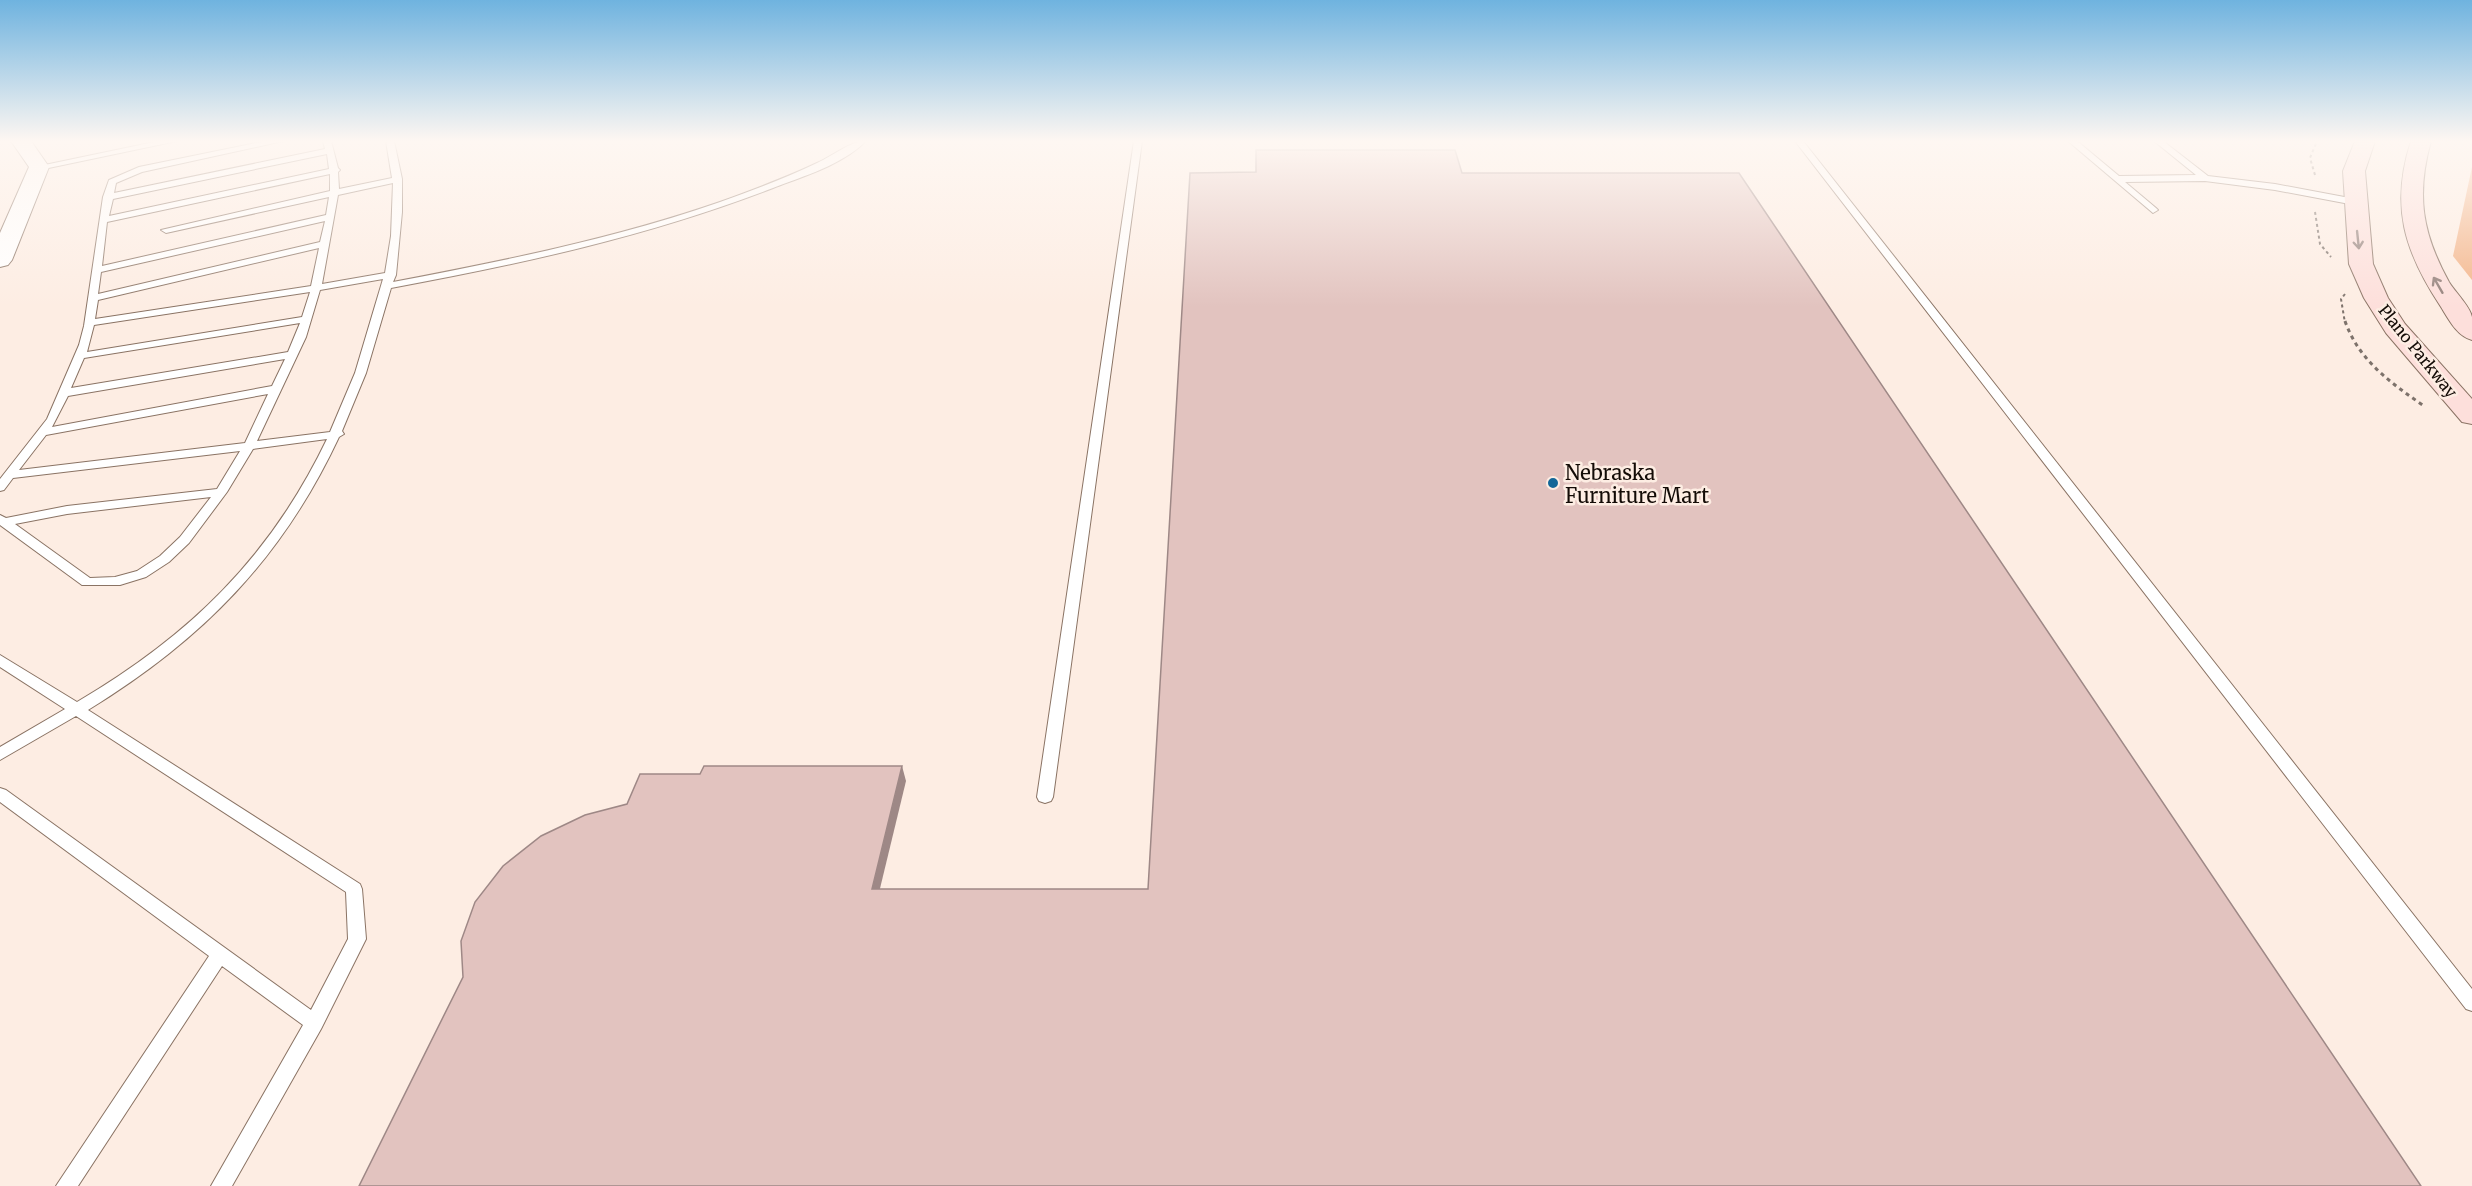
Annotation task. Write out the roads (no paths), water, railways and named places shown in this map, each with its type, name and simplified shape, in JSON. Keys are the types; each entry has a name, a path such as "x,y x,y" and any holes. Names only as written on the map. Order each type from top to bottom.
{"main road":[{"name":"Plano Parkway","path":"2355,196 2361,264 2376,298 2427,368 2472,417"},
{"path":"2409,196 2410,218 2428,266 2449,304 2472,332"}],"street":[{"path":"0,212 9,196"},
{"path":"0,260 27,196"}],"lane":[{"path":"0,486 45,432 79,356 89,324 103,220 107,197 110,196"},
{"path":"103,220 213,196"},
{"path":"166,230 321,196"},
{"path":"2,520 87,582 103,584 122,582 160,564 184,541 221,492 249,446 292,355 307,319 316,288 335,196"},
{"path":"0,754 128,678 180,640 221,602 305,495 338,434 370,346 390,281 397,196"},
{"path":"89,324 316,288 390,281 605,242 745,196"},
{"path":"1045,797 1130,196"},
{"path":"1842,196 2472,1003"},
{"path":"2137,196 2153,210"},
{"path":"2325,196 2355,202"},
{"path":"96,270 330,217"},
{"path":"92,298 325,244"},
{"path":"79,356 307,319"},
{"path":"64,393 292,355"},
{"path":"45,432 276,389"},
{"path":"9,475 338,434"},
{"path":"2,520 221,492"},
{"path":"0,660 354,889 357,939 314,1023 221,1186"},
{"path":"0,794 314,1023"},
{"path":"66,1186 220,954"}],"place":[{"name":"Nebraska Furniture Mart","path":"1553,483"}]}
